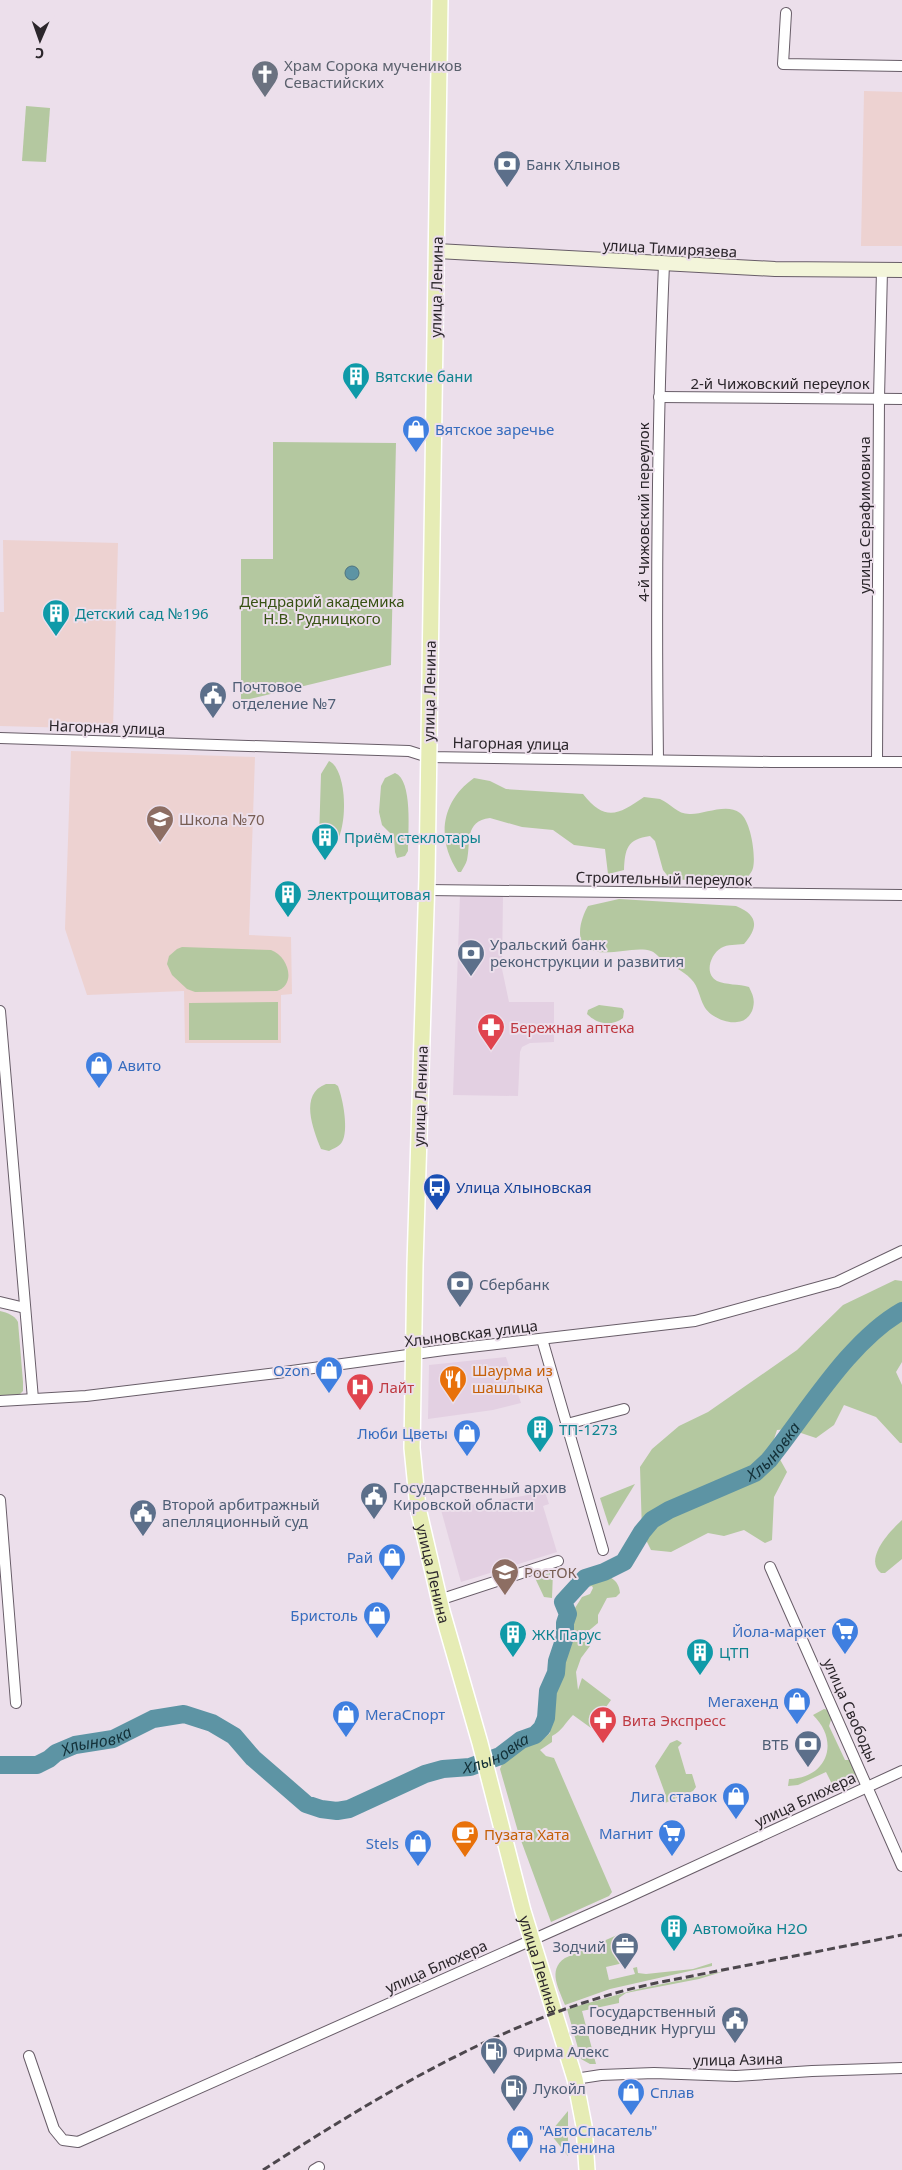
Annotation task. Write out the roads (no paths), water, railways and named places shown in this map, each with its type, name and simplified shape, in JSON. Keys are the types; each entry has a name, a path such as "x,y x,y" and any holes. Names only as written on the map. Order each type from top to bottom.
{"main road":[{"name":"улица Ленина","path":"440,0 426,890 412,1448 418,1508 440,1600 480,1742 523,1911 575,2079 584,2126 587,2170"},
{"name":"улица Тимирязева","path":"437,251 775,269 902,270"}],"street":[{"path":"786,13 783,64 902,66"},
{"name":"4-й Чижовский переулок","path":"658,760 659,397 664,264"},
{"name":"улица Серафимовича","path":"877,761 879,398 882,270"},
{"name":"2-й Чижовский переулок","path":"659,397 902,399"},
{"name":"Нагорная улица","path":"0,738 409,751 428,757 902,762"},
{"name":"Строительный переулок","path":"426,890 902,895"},
{"path":"0,1011 33,1399"},
{"name":"Хлыновская улица","path":"0,1401 86,1396 695,1321 838,1282 902,1251"},
{"path":"0,1302 25,1308"},
{"path":"542,1339 603,1550"},
{"path":"567,1424 624,1409"},
{"path":"0,1500 16,1703"},
{"path":"440,1600 558,1561"},
{"name":"улица Свободы","path":"770,1567 902,1866"},
{"name":"улица Блюхера","path":"29,2056 54,2129 63,2140 78,2142 533,1940 902,1771"},
{"name":"улица Азина","path":"575,2079 601,2075 654,2073 736,2076 902,2068"}],"water":[{"path":"349,566 355,566 359,573 355,580 349,580 345,576 345,570"}],"waterway":[{"name":"Хлыновка","path":"0,1765 37,1765 56,1753 75,1745 113,1739 153,1719 184,1714 212,1723 234,1736 253,1758 306,1804 321,1809 337,1811 349,1809 425,1774 443,1769 470,1767 500,1756 521,1740 535,1735 542,1728 546,1718 548,1691 556,1673 557,1661 565,1637 565,1623 568,1614 563,1602 585,1578 604,1572 624,1562 642,1532 652,1520 669,1510 755,1473 769,1460 830,1379 864,1340 902,1311"}],"railway":[{"path":"263,2170 403,2084 452,2058 551,2014 603,1997 656,1983 902,1935"}],"place":[{"name":"Храм Сорока мучеников Севастийских","path":"265,98"},
{"name":"Банк Хлынов","path":"507,188"},
{"name":"Вятские бани","path":"356,400"},
{"name":"Вятское заречье","path":"416,453"},
{"name":"Детский сад №196","path":"56,637"},
{"name":"Почтовое отделение №7","path":"213,719"},
{"name":"Школа №70","path":"160,843"},
{"name":"Приём стеклотары","path":"325,861"},
{"name":"Электрощитовая","path":"288,918"},
{"name":"Уральский банк реконструкции и развития","path":"471,977"},
{"name":"Бережная аптека","path":"491,1051"},
{"name":"Авито","path":"99,1089"},
{"name":"Улица Хлыновская","path":"437,1211"},
{"name":"Сбербанк","path":"460,1308"},
{"name":"Ozon","path":"329,1394"},
{"name":"Шаурма из шашлыка","path":"453,1403"},
{"name":"Лайт","path":"360,1411"},
{"name":"ТП-1273","path":"540,1453"},
{"name":"Люби Цветы","path":"467,1457"},
{"name":"Государственный архив Кировской области","path":"374,1520"},
{"name":"Второй арбитражный апелляционный суд","path":"143,1537"},
{"name":"Рай","path":"392,1581"},
{"name":"РостОК","path":"505,1596"},
{"name":"Бристоль","path":"377,1639"},
{"name":"Йола-маркет","path":"845,1655"},
{"name":"ЖК Парус","path":"513,1658"},
{"name":"ЦТП","path":"700,1676"},
{"name":"Мегахенд","path":"797,1725"},
{"name":"МегаСпорт","path":"346,1738"},
{"name":"Вита Экспресс","path":"603,1744"},
{"name":"ВТБ","path":"808,1768"},
{"name":"Лига ставок","path":"736,1820"},
{"name":"Магнит","path":"672,1857"},
{"name":"Пузата Хата","path":"465,1858"},
{"name":"Stels","path":"418,1867"},
{"name":"Автомойка H2O","path":"674,1952"},
{"name":"Зодчий","path":"625,1970"},
{"name":"Государственный заповедник Нургуш","path":"735,2044"},
{"name":"Фирма Алекс","path":"494,2075"},
{"name":"Лукойл","path":"514,2112"},
{"name":"Сплав","path":"631,2116"},
{"name":"\"АвтоСпасатель\" на Ленина","path":"520,2163"}],"park label":[{"name":"Дендрарий академика Н.В. Рудницкого","path":"322,610"}]}
